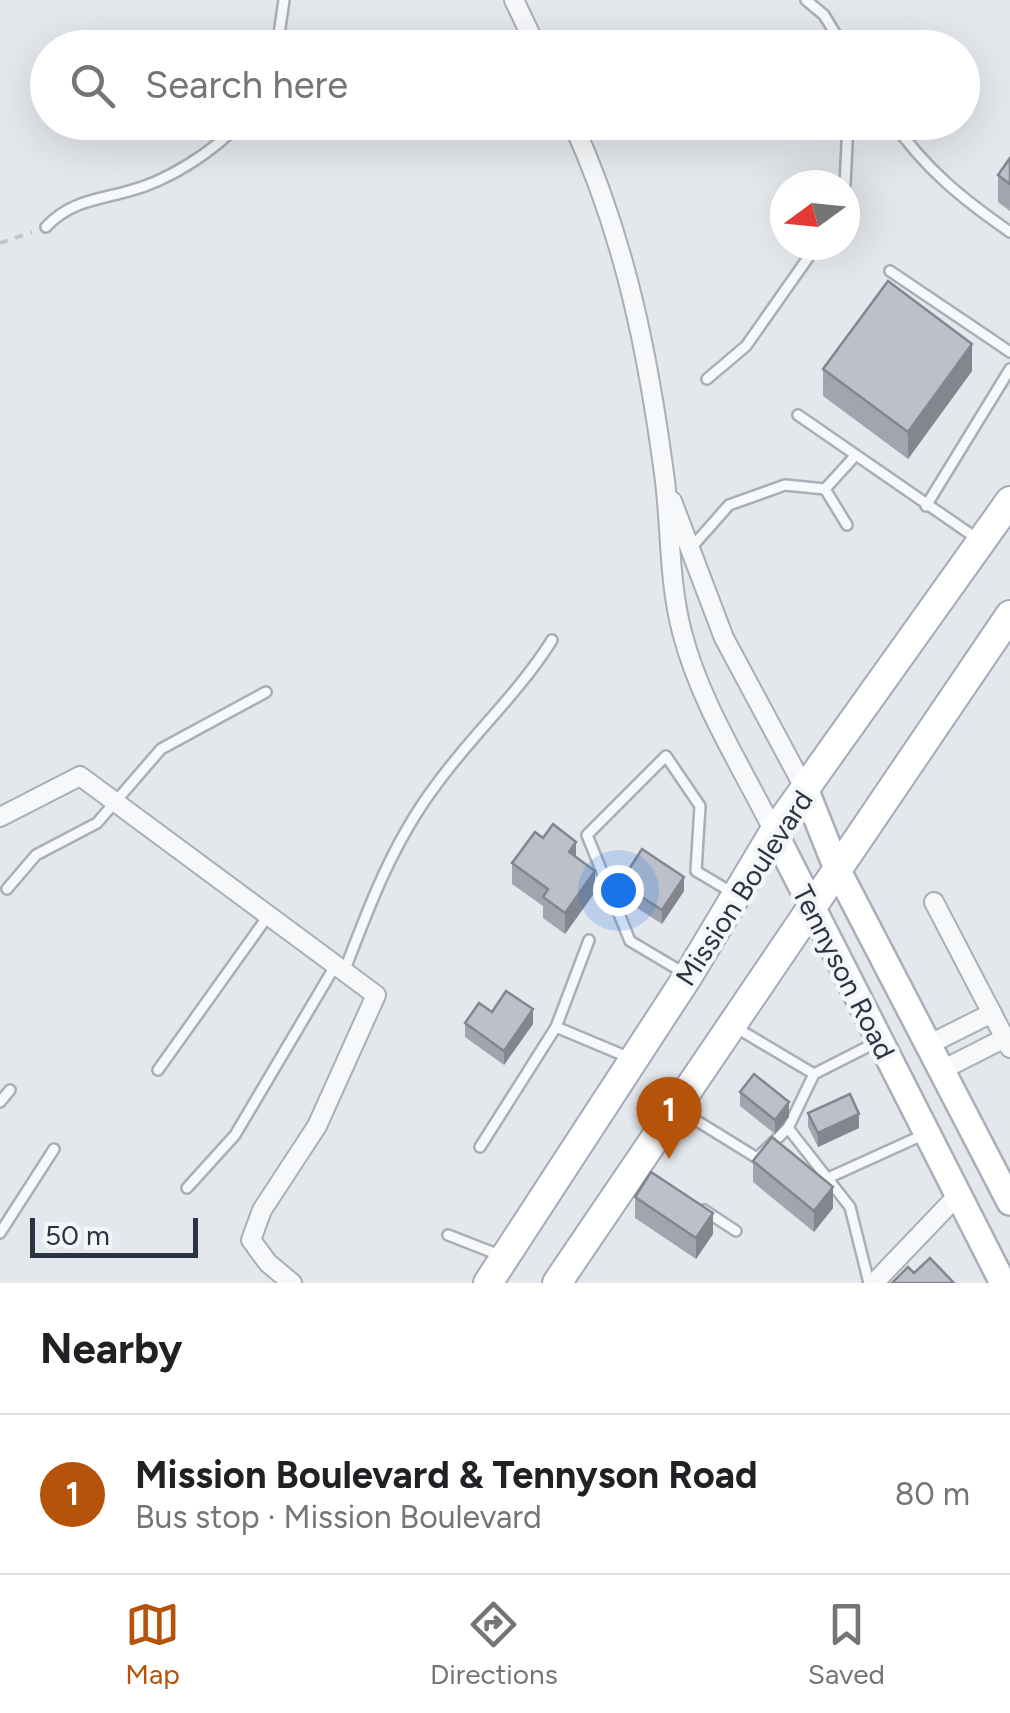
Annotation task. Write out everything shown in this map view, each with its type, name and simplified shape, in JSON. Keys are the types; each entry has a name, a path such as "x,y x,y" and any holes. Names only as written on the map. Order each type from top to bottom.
{"main road":[{"name":"Mission Boulevard","path":"488,1283 688,976 774,832 1010,500"},
{"path":"557,1283 640,1174 675,1107 808,906 1010,615"},
{"name":"Tennyson Road","path":"806,791 837,869 1010,1202"},
{"name":"Tennyson Road","path":"774,832 808,906 1003,1283"}],"street":[{"path":"514,0 528,30"},
{"name":"Tennyson Road","path":"580,140 595,172 629,279 664,482 670,557 690,662 774,832"},
{"name":"Tennyson Road","path":"664,482 724,638 806,791"},
{"path":"0,817 80,776 376,995 317,1126 262,1210 251,1240 268,1263 292,1283"},
{"path":"934,902 1008,1043 942,1070"},
{"path":"928,1045 992,1013"},
{"path":"872,1283 958,1195"}],"lane":[{"path":"280,30 284,0"},
{"path":"806,0 824,15 833,30"},
{"path":"46,227 61,211 76,204 131,191 163,178 219,140"},
{"path":"845,170 847,140"},
{"path":"905,140 916,156 960,198 1010,232"},
{"path":"707,380 746,346 806,260"},
{"path":"890,271 1010,352"},
{"path":"926,506 1010,368"},
{"path":"798,415 982,541"},
{"path":"825,489 855,456"},
{"path":"690,550 729,505 784,485 825,489"},
{"path":"825,489 846,525"},
{"path":"187,1188 235,1136 340,969 380,875 435,785 534,670 552,640"},
{"path":"7,889 36,855 97,824 160,748 266,692"},
{"path":"688,976 630,940 586,835 666,756 700,806 696,870 738,896"},
{"path":"158,1070 268,916"},
{"path":"480,1148 556,1028 590,940"},
{"path":"730,1024 814,1074"},
{"path":"556,1028 633,1059"},
{"path":"675,1107 757,1158 788,1128 814,1074 879,1041"},
{"path":"0,1102 10,1090"},
{"path":"788,1128 850,1206 872,1283"},
{"path":"828,1178 926,1133"},
{"path":"0,1232 54,1149"},
{"path":"692,1202 736,1231"},
{"path":"448,1235 505,1257"}],"path":[{"path":"0,243 46,227"}],"building":[{"path":"1010,158 1010,184 998,175"},
{"path":"888,281 972,344 908,432 823,369"},
{"path":"553,824 576,842 569,852 595,871 565,913 543,897 548,889 512,863 535,832 543,838"},
{"path":"642,849 684,877 662,910 620,883"},
{"path":"506,991 533,1009 504,1051 465,1023 479,1003 492,1012"},
{"path":"754,1074 789,1102 775,1120 740,1092"},
{"path":"850,1094 859,1114 818,1133 808,1113"},
{"path":"772,1137 833,1187 814,1211 753,1161"},
{"path":"651,1172 713,1213 696,1238 635,1197"},
{"path":"930,1258 954,1283 892,1283 908,1267 914,1273"}],"place":[{"name":"Mission Boulevard & Tennyson Road","path":"669,1159"}]}
